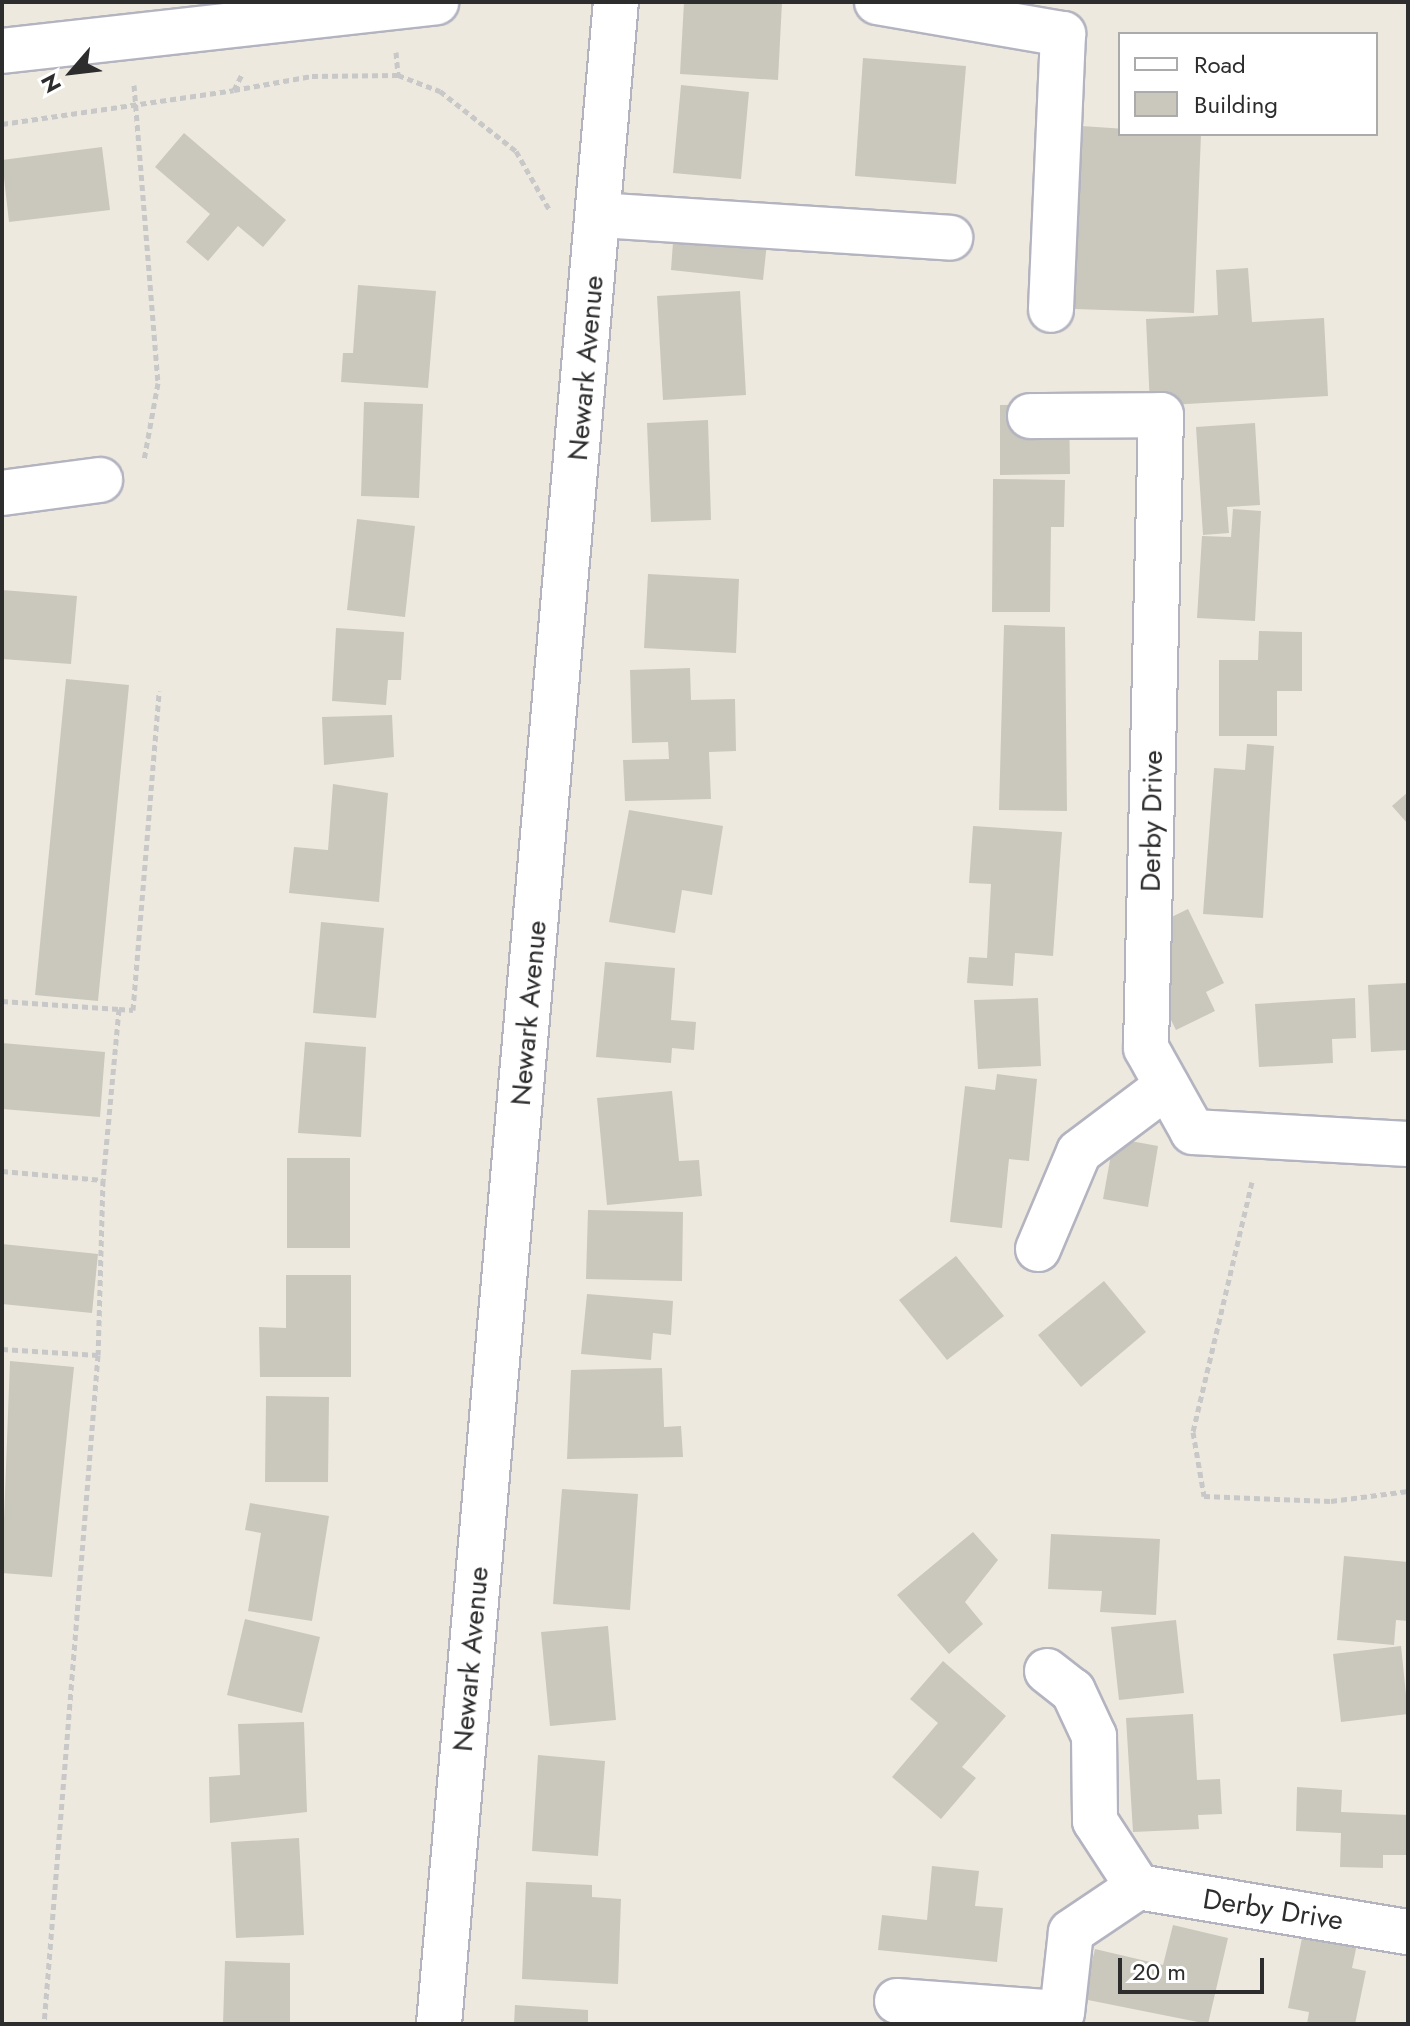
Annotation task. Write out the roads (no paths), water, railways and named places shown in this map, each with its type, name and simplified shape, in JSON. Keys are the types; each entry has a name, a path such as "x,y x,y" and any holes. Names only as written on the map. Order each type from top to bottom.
{"street":[{"path":"2,51 436,2"},
{"name":"Newark Avenue","path":"439,2024 616,2"},
{"path":"877,2 1063,34 1051,310"},
{"path":"599,215 868,215 950,238"},
{"name":"Derby Drive","path":"1030,416 1161,415 1146,1048 1193,1132 1408,1144"},
{"path":"2,493 100,480"},
{"path":"1038,1249 1079,1152 1167,1086"},
{"path":"897,2001 1062,2013 1071,1932 1138,1887 1095,1821 1094,1736 1073,1691 1047,1671"},
{"name":"Derby Drive","path":"1138,1887 1408,1932"}]}
